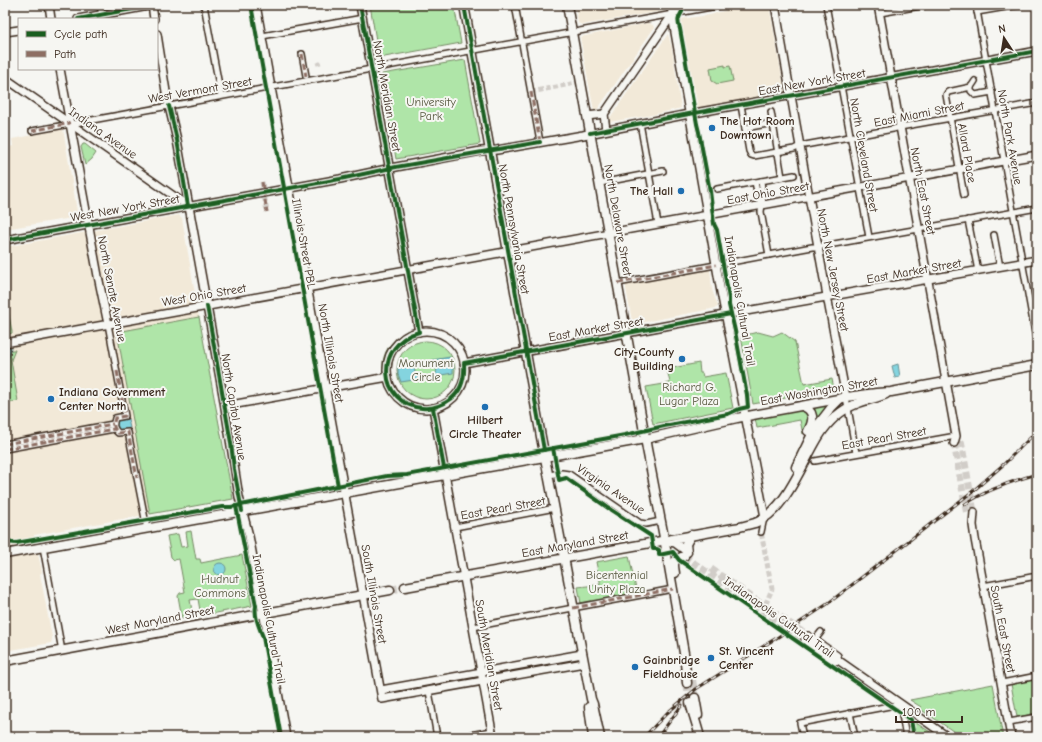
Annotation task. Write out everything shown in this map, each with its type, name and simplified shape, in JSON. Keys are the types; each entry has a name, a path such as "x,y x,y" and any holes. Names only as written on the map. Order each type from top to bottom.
{"main road":[{"path":"49,5 51,18"},
{"path":"84,18 153,5 154,18"},
{"name":"North Illinois Street","path":"256,5 345,493"},
{"name":"North Meridian Street","path":"360,5 419,332"},
{"name":"North Pennsylvania Street","path":"464,5 548,475 591,699"},
{"name":"North Delaware Street","path":"567,5 676,607"},
{"path":"671,5 716,265 765,517"},
{"path":"606,130 604,114 679,5"},
{"name":"North New Jersey Street","path":"775,5 791,96 802,146 808,197 817,247 846,397"},
{"name":"North East Street","path":"878,5 947,382"},
{"path":"5,32 18,30"},
{"path":"659,34 666,33 676,37"},
{"name":"North Capitol Avenue","path":"158,40 225,406 234,469 249,536 286,737"},
{"name":"East New York Street","path":"390,169 1037,51"},
{"name":"North Senate Avenue","path":"60,70 88,225 108,324"},
{"name":"Indiana Avenue","path":"5,78 188,206"},
{"path":"587,116 604,114"},
{"name":"East Ohio Street","path":"408,269 1037,155"},
{"name":"West New York Street","path":"5,240 390,169"},
{"name":"East Market Street","path":"464,363 1037,260"},
{"name":"West Ohio Street","path":"5,343 408,269"},
{"path":"419,332 434,332 442,334 448,338 458,349 464,363 464,378 457,392 446,402 433,408 418,407 410,405 404,401 393,391 388,377 388,362 392,350 406,336 419,332"},
{"name":"East Washington Street","path":"5,554 645,439 745,416 846,397 875,392 891,392 1037,365"},
{"path":"225,406 388,377"},
{"path":"947,382 957,440"},
{"name":"East Washington Street","path":"848,408 891,392"},
{"path":"793,471 814,430 834,404 839,399 846,397"},
{"path":"786,494 794,464 813,420 810,412 802,406"},
{"path":"405,587 463,577 433,408"},
{"name":"East Maryland Street","path":"463,577 756,522 773,510 786,494 822,432 834,418 848,408"},
{"name":"South Illinois Street","path":"345,493 382,699 429,691"},
{"name":"South East Street","path":"974,512 973,525 1011,737"},
{"name":"South East Street","path":"967,515 973,525"},
{"path":"685,554 686,544 691,535"},
{"path":"664,540 675,543 685,554"},
{"path":"685,554 677,558 673,563 676,583 676,607 684,653 690,670 689,681"},
{"name":"South Meridian Street","path":"463,577 492,734"},
{"name":"West Maryland Street","path":"5,661 390,590"},
{"path":"809,640 834,661 838,660 948,737"},
{"path":"381,690 582,654"},
{"path":"429,691 584,663"},
{"path":"591,699 588,705 593,737"},
{"path":"591,699 600,737"},
{"path":"693,700 698,715 697,724 700,737"}],"street":[{"path":"100,5 102,15"},
{"path":"204,5 221,96"},
{"path":"515,5 540,142"},
{"name":"West Vermont Street","path":"32,130 722,5"},
{"name":"North Cleveland Street","path":"826,5 868,237"},
{"path":"880,14 926,5"},
{"name":"North Park Avenue","path":"976,5 1023,263 1034,311 1037,344"},
{"path":"977,12 1018,5"},
{"path":"262,36 363,18"},
{"path":"302,54 306,76"},
{"path":"975,81 971,87 971,90 975,95 992,92"},
{"name":"Allard Place","path":"964,194 946,95 948,92 971,87"},
{"name":"East Miami Street","path":"745,128 748,151 750,155 754,156 1037,102"},
{"path":"741,105 745,128 773,123"},
{"path":"771,112 782,177"},
{"path":"640,123 658,224"},
{"path":"600,183 664,171"},
{"path":"717,189 794,175"},
{"path":"758,182 758,197 762,205 760,212 769,255"},
{"path":"618,283 812,247 1037,208"},
{"path":"968,220 978,271"},
{"path":"994,235 1000,267"},
{"name":"North Senate Avenue","path":"108,324 125,416 115,418 114,427"},
{"path":"846,397 856,453"},
{"path":"5,444 114,427"},
{"path":"5,449 114,427"},
{"path":"114,427 118,433 128,432 147,529"},
{"name":"East Pearl Street","path":"815,460 856,453 957,440"},
{"name":"Virginia Avenue","path":"548,475 562,473 569,474 640,523 646,524 661,521"},
{"name":"East Pearl Street","path":"454,527 555,508"},
{"path":"761,532 765,517"},
{"path":"43,547 62,651"},
{"path":"984,586 1037,576"},
{"path":"472,627 573,608 673,592"},
{"path":"809,640 821,632"},
{"path":"1002,683 1037,676"},
{"path":"429,691 437,737"},
{"path":"802,737 800,723 900,704 906,737"},
{"path":"850,713 855,737"},
{"path":"1009,722 1037,717"},
{"path":"459,737 492,734"}],"shaded area":[{"path":"575,5 665,5 663,11 582,25 578,23"},
{"path":"752,5 769,5 785,93 698,108 681,19 710,15 733,8"},
{"path":"648,23 653,25 654,28 597,110 594,111 580,37"},
{"path":"668,34 672,48 681,108 652,115 609,122 609,119"},
{"path":"63,129 78,217 5,229 5,148 13,146 12,139"},
{"path":"179,215 182,218 233,499 34,535 42,572 40,574 52,640 51,643 5,651 5,247"},
{"path":"710,268 712,290 718,306 716,308 634,324 632,321 625,283"}],"green space":[{"path":"370,5 454,5 461,43 379,58"},
{"name":"University Park","path":"465,60 480,144 396,159 382,74"},
{"path":"725,65 725,67 730,66 733,81 717,84 712,81 710,68"},
{"path":"83,144 96,153 85,165 81,147"},
{"path":"5,293 12,332 9,334 5,312"},
{"path":"199,317 233,499 150,514 117,332"},
{"path":"408,330 413,334 413,338 407,340 396,352 392,363 391,375 383,375 383,362 388,347 399,336"},
{"path":"758,332 773,336 782,332 795,342 804,384 832,379 834,389 753,404 741,336"},
{"name":"Monument Circle","path":"426,341 437,343 450,354 453,359 455,370 453,381 442,394 437,397 426,399 415,397 402,386 399,381 397,370 399,359 410,346 415,343"},
{"path":"11,350 15,350 11,360 18,401 5,403 5,364 7,363"},
{"name":"Richard G. Lugar Plaza","path":"699,363 700,373 702,373 703,377 726,373 733,408 653,424 646,387 670,383 667,369"},
{"path":"831,403 816,422 807,426 803,434 800,420 757,428 755,418"},
{"name":"Hudnut Commons","path":"191,531 196,559 200,559 201,563 242,555 252,606 201,616 198,599 190,600 193,616 182,618 178,596 180,593 185,592 179,559 174,560 171,557 167,536 178,534 181,547 188,546 186,532"},
{"name":"Bicentennial Unity Plaza","path":"629,556 637,594 628,595 629,600 582,609 578,587 600,584 596,562"},
{"path":"1037,679 1037,713 1017,717 1011,684"},
{"path":"993,684 1003,737 962,737 920,709 921,707 910,700"},
{"path":"913,723 916,723 938,737 916,737"}],"water":[{"path":"5,311 11,348 7,363 5,364"},
{"path":"450,357 453,365 453,373 435,376 436,368 432,360"},
{"path":"417,363 415,372 416,376 420,379 401,382 398,374 398,366"},
{"path":"898,364 900,377 895,378 892,366"},
{"path":"128,419 130,428 117,431 115,421"},
{"path":"218,563 222,563 226,569 222,575 218,575 214,571 214,567"}],"tunnel":[{"path":"531,92 581,82"},
{"path":"262,182 267,212"},
{"path":"961,441 974,512"},
{"path":"954,443 967,515"},
{"path":"761,532 772,589 761,610"},
{"path":"684,556 805,641"},
{"path":"711,569 808,636"},
{"path":"390,590 405,587"},
{"path":"692,680 695,698"},
{"path":"687,683 690,703"}],"railway":[{"path":"644,737 667,713 696,689 826,605 973,491 1004,464 1037,431"},
{"path":"965,504 1000,486 1037,474"},
{"path":"658,737 682,705"}],"marked path":[{"path":"302,54 306,76"},
{"path":"531,92 540,142"},
{"path":"32,131 70,123"},
{"path":"262,182 267,212"},
{"path":"618,283 716,265"},
{"path":"117,371 125,416 115,418 114,426 118,433 128,432 137,478"},
{"path":"5,444 113,424"},
{"path":"5,449 114,429"},
{"path":"573,608 673,589"}],"cycle path":[{"path":"83,18 154,5"},
{"name":"Illinois Street PBL","path":"251,5 338,486"},
{"name":"Indianapolis Cultural Trail","path":"360,5 419,332 404,339 394,348 389,360 387,373 390,385 397,396 407,404 422,408 434,407 448,401 458,391 463,378 464,363 731,314"},
{"path":"464,5 544,450"},
{"name":"Indianapolis Cultural Trail","path":"5,542 16,543 222,507 231,507 387,476 407,475 625,435 728,414 748,407 679,25 679,19 685,6 684,5"},
{"path":"590,133 1037,51"},
{"path":"169,106 177,140 188,206"},
{"path":"5,240 340,179 396,167 540,142"},
{"path":"207,306 242,511"},
{"path":"433,408 444,468"},
{"name":"Indianapolis Cultural Trail","path":"553,448 559,480 566,478 651,536 653,549 659,550 659,555 673,552 679,560 911,720 914,737"},
{"name":"Indianapolis Cultural Trail","path":"236,506 256,606 256,618 263,637 281,737"}],"place":[{"name":"The Hot Room Downtown","path":"712,128"},
{"name":"The Hall","path":"681,191"},
{"name":"City-County Building","path":"682,359"},
{"name":"Indiana Government Center North","path":"51,399"},
{"name":"Hilbert Circle Theater","path":"485,407"},
{"name":"St. Vincent Center","path":"711,658"},
{"name":"Gainbridge Fieldhouse","path":"635,667"}]}
